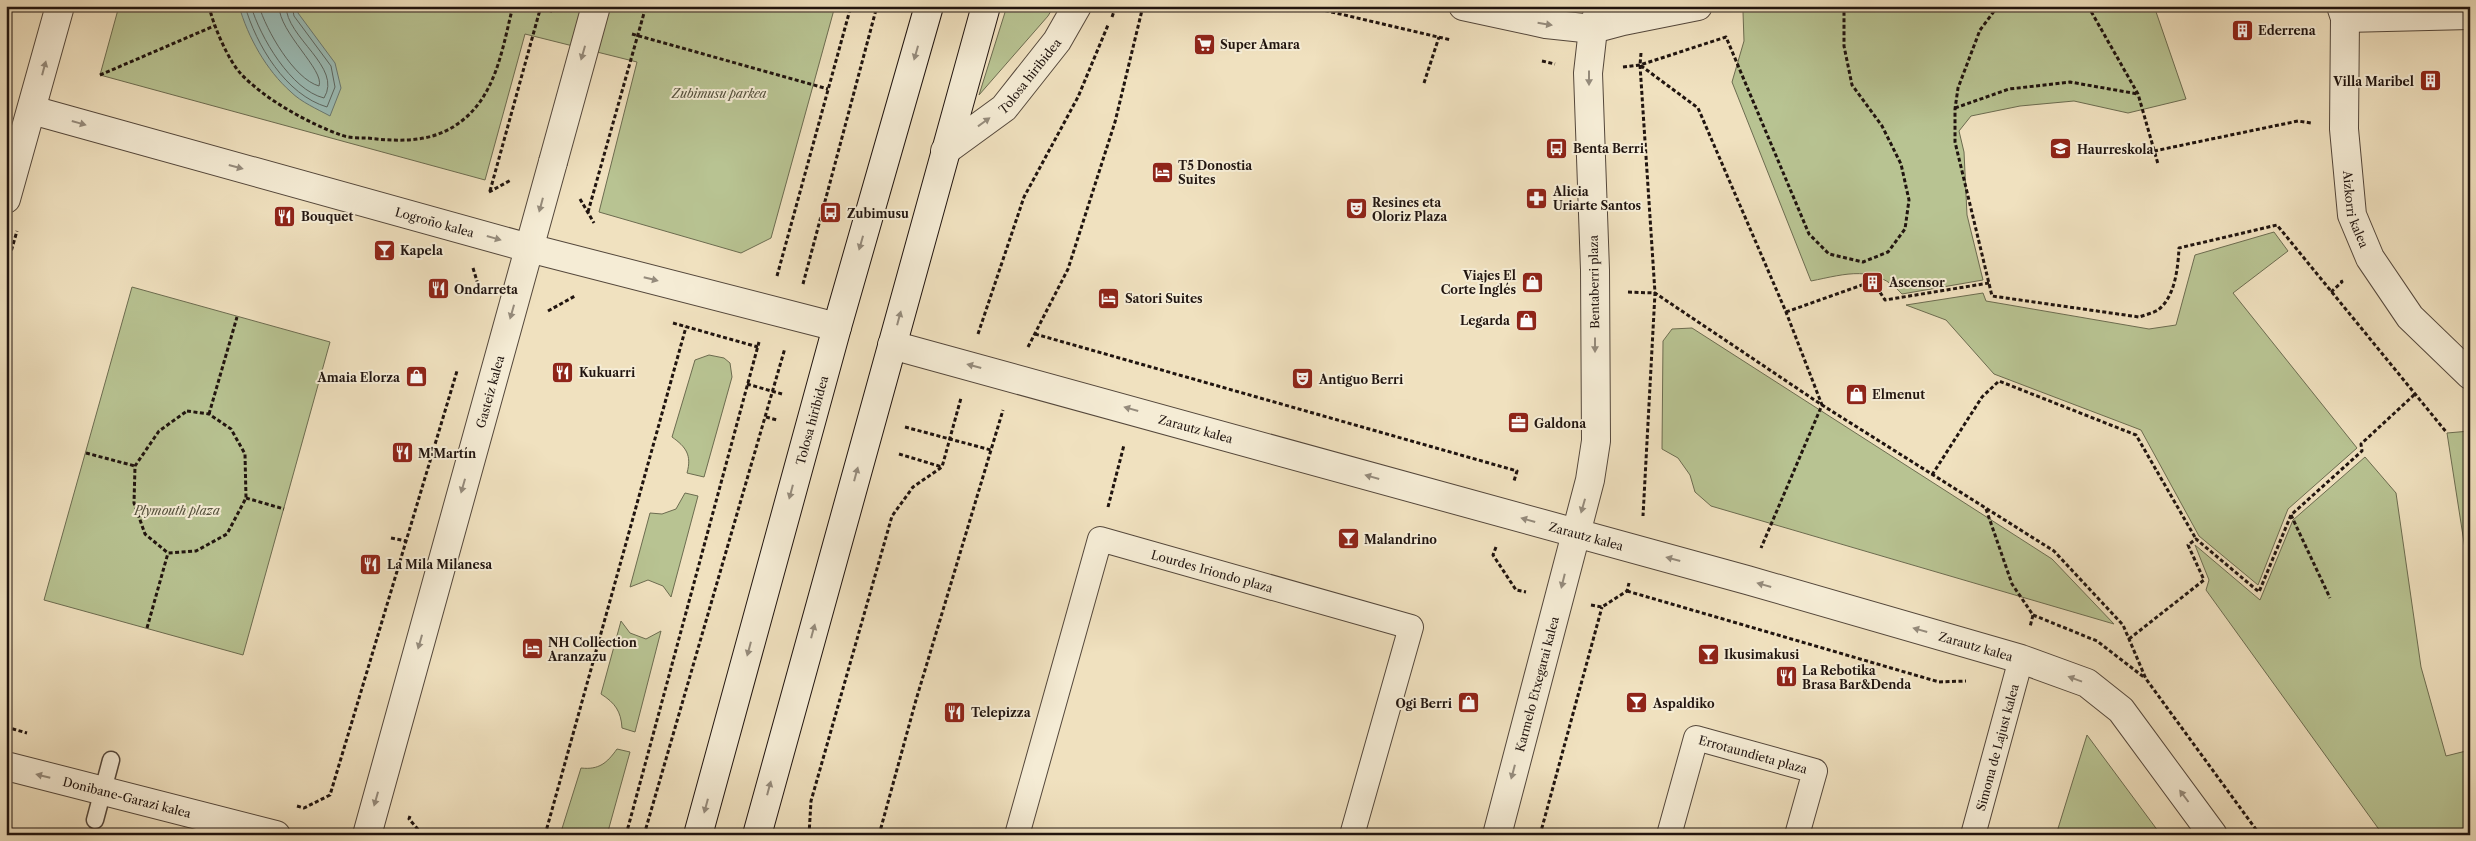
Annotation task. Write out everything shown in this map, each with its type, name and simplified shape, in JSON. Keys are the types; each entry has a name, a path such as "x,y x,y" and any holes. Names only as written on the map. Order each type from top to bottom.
{"street":[{"path":"13,211 32,110 60,6"},
{"name":"Gasteiz kalea","path":"366,835 596,6"},
{"name":"Tolosa hiribidea","path":"698,835 837,327 929,6"},
{"path":"756,835 986,6"},
{"name":"Tolosa hiribidea","path":"945,151 1004,108 1057,41 1077,6"},
{"path":"1463,6 1546,24 1597,18 1644,17 1698,6"},
{"path":"2343,12 2470,15"},
{"name":"Aizkorri kalea","path":"2343,12 2344,129 2352,215 2370,258 2410,317 2470,375"},
{"name":"Bentaberri plaza","path":"1575,534 1590,480 1596,441 1595,270 1588,73 1597,18"},
{"name":"Logroño kalea","path":"32,110 529,248 837,327"},
{"name":"Zarautz kalea","path":"892,345 1012,376 1638,550 2019,669 2087,683 2121,710 2213,835"},
{"name":"Karmelo Etxegarai kalea","path":"1497,835 1575,534"},
{"path":"1017,835 1100,539"},
{"name":"Lourdes Iriondo plaza","path":"1100,539 1411,627 1352,835"},
{"name":"Simona de Lajust kalea","path":"1973,835 2019,669"},
{"name":"Errotaundieta plaza","path":"1669,835 1696,738 1815,771 1798,835"},
{"name":"Donibane-Garazi kalea","path":"6,766 276,835"}],"lane":[{"path":"95,820 111,760"}],"path":[{"path":"209,6 214,26 240,73 281,106 342,136 396,142 433,138 464,119 487,93 501,53 513,6"},
{"path":"536,6 554,12"},
{"path":"588,213 646,6"},
{"path":"626,835 850,6"},
{"path":"644,835 773,391 877,6"},
{"path":"809,835 811,801 892,516 912,487 942,467 983,315 1024,197 1078,97 1116,6"},
{"path":"879,835 916,700 1012,376 1068,269 1115,122 1143,6"},
{"path":"1306,6 1458,42"},
{"path":"1640,65 1726,37 1809,234 1830,254 1863,262 1888,252 1905,229 1909,200 1901,164 1882,126 1852,85 1844,46 1844,6"},
{"path":"1998,6 1980,30 1958,88 1955,108 1955,142 1992,296 2139,317 2158,310 2172,289 2178,270 2179,248 2276,225 2447,433"},
{"path":"2088,6 2138,94 2158,164"},
{"path":"513,180 489,192 541,7"},
{"path":"1638,550 1642,537 1655,293 1640,65 1644,17"},
{"path":"100,75 214,26"},
{"path":"632,34 828,88"},
{"path":"1424,83 1439,37"},
{"path":"1640,65 1698,108 1786,312 1822,405 1760,548"},
{"path":"1955,108 2009,90 2070,82 2138,94"},
{"path":"2154,151 2298,121"},
{"path":"576,192 594,222"},
{"path":"6,269 13,211"},
{"path":"472,264 480,292"},
{"path":"1786,312 1874,282 1885,300 1989,283"},
{"path":"1623,292 1655,293 1822,405 2054,551 2123,625 2146,679 2260,835"},
{"path":"546,312 576,296"},
{"path":"209,414 237,317"},
{"path":"544,835 686,327"},
{"path":"304,808 330,795 458,368"},
{"path":"1932,474 1982,396 1999,381 2136,435 2196,539 2259,592 2291,515 2362,451 2361,444 2415,394"},
{"path":"747,384 791,396"},
{"path":"1003,410 1012,412"},
{"path":"187,411 209,414 231,429 245,454 246,498 227,534 196,551 168,553 145,534 134,503 135,466 159,431 187,411"},
{"path":"896,424 991,450"},
{"path":"1100,539 1124,444 1115,441"},
{"path":"86,453 135,466"},
{"path":"246,498 284,509"},
{"path":"1986,508 2012,584 2033,615 2098,641 2146,679"},
{"path":"2291,515 2330,598"},
{"path":"391,538 406,541"},
{"path":"2129,640 2204,580 2188,545 2196,539"},
{"path":"146,628 168,553"},
{"path":"1627,591 1939,682 2019,669 2033,615"},
{"path":"1540,835 1602,607"}],"green space":[{"name":"Zubimusu parkea","path":"119,6 835,6 771,238 741,253 599,212 637,62 525,34 485,180 100,75"},
{"path":"1007,6 1054,6 1048,16 979,95"},
{"path":"1746,6 2154,6 2186,99 2128,113 2074,101 2020,106 1971,116 1959,131 1964,152 1967,215 1983,280 1902,294 1881,278 1871,275 1848,274 1811,281 1732,82 1744,41 1743,12"},
{"path":"2274,232 2288,251 2233,293 2357,448 2288,509 2258,585 2199,536 2141,430 1994,374 1946,320 1906,305 1983,293 1986,301 2149,329 2176,325 2195,255"},
{"name":"Plymouth plaza","path":"132,287 330,342 243,655 44,600"},
{"path":"1692,328 2052,559 2114,624 1711,506 1695,492 1690,475 1678,458 1662,449 1663,341 1672,329"},
{"path":"709,355 724,358 730,363 732,377 704,477 687,473 689,461 687,452 672,437 695,360"},
{"path":"2470,431 2470,581 2447,433"},
{"path":"2365,457 2396,493 2421,667 2446,756 2470,750 2470,835 2383,835 2206,590 2209,580 2195,545 2260,600 2293,520"},
{"path":"685,493 698,496 671,597 663,586 648,580 630,587 650,513 662,514 676,509"},
{"path":"621,621 630,633 646,639 661,631 635,732 622,728 616,708 601,694"},
{"path":"2087,735 2161,835 2056,835"},
{"path":"617,749 630,752 607,835 560,835 581,768 598,767 610,758"}],"water":[{"path":"239,6 297,6 298,13 335,63 341,88 330,116 295,96 274,74 253,41"}],"place":[{"name":"Ederrena","path":"2242,30"},
{"name":"Super Amara","path":"1204,44"},
{"name":"Villa Maribel","path":"2430,81"},
{"name":"Benta Berri","path":"1557,148"},
{"name":"Haurreskola","path":"2061,149"},
{"name":"T5 Donostia Suites","path":"1162,172"},
{"name":"Alicia Uriarte Santos","path":"1537,198"},
{"name":"Resines eta Oloriz Plaza","path":"1356,209"},
{"name":"Zubimusu","path":"831,213"},
{"name":"Bouquet","path":"285,216"},
{"name":"Kapela","path":"384,250"},
{"name":"Viajes El Corte Inglés","path":"1532,282"},
{"name":"Ascensor","path":"1873,282"},
{"name":"Ondarreta","path":"438,289"},
{"name":"Satori Suites","path":"1109,298"},
{"name":"Legarda","path":"1526,320"},
{"name":"Kukuarri","path":"563,372"},
{"name":"Amaia Elorza","path":"416,377"},
{"name":"Antiguo Berri","path":"1303,379"},
{"name":"Elmenut","path":"1856,394"},
{"name":"Galdona","path":"1518,423"},
{"name":"M'Martín","path":"402,453"},
{"name":"Malandrino","path":"1348,539"},
{"name":"La Mila Milanesa","path":"371,564"},
{"name":"NH Collection Aranzazu","path":"532,649"},
{"name":"Ikusimakusi","path":"1708,654"},
{"name":"La Rebotika Brasa Bar&Denda","path":"1786,677"},
{"name":"Ogi Berri","path":"1468,703"},
{"name":"Aspaldiko","path":"1637,703"},
{"name":"Telepizza","path":"955,712"}]}
